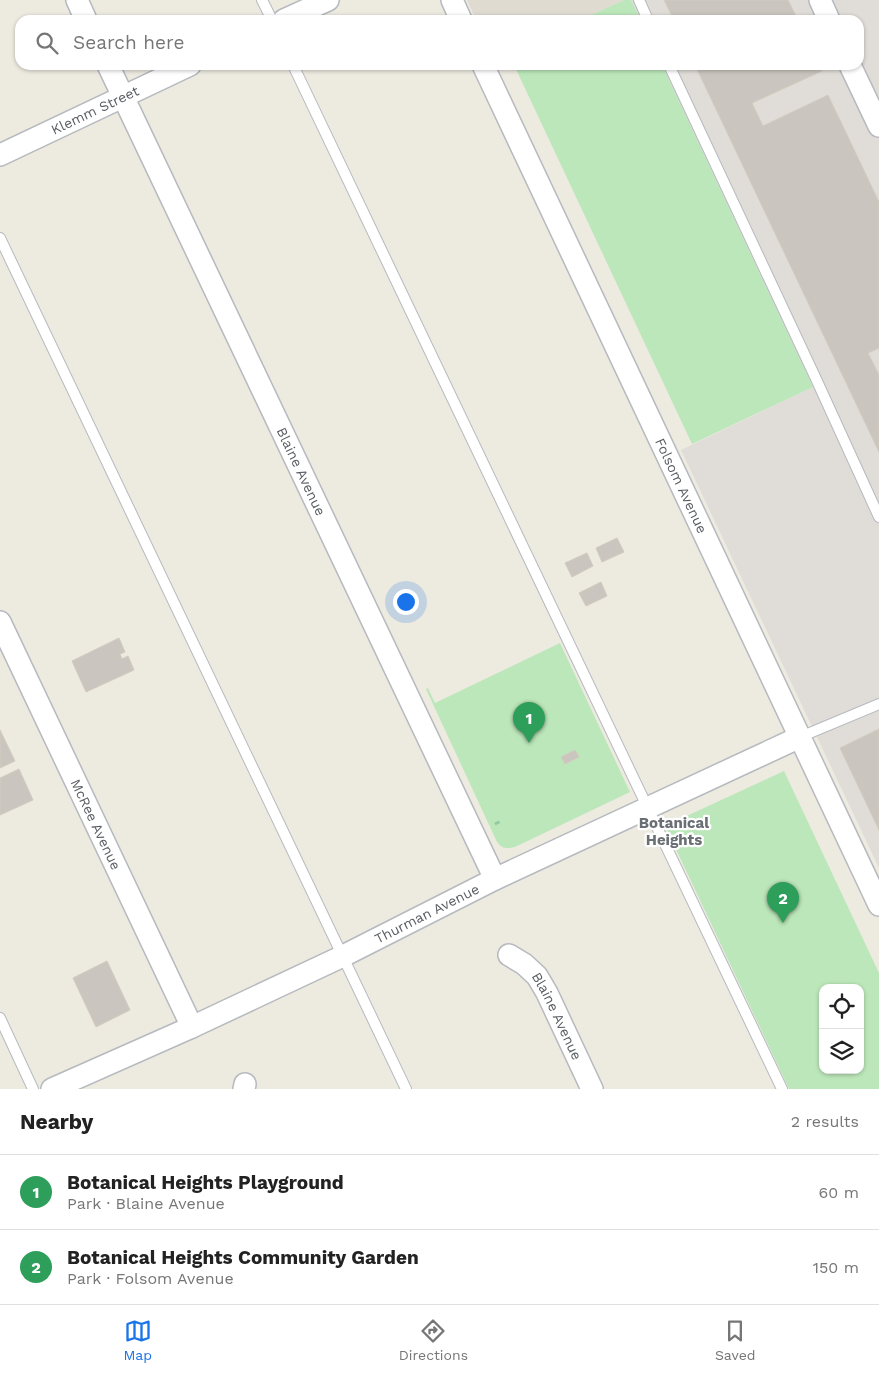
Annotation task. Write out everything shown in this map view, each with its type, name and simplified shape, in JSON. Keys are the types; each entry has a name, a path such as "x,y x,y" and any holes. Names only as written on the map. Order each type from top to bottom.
{"street":[{"path":"77,0 84,15"},
{"path":"295,15 328,0"},
{"path":"452,0 459,15"},
{"path":"820,0 827,15"},
{"name":"Blaine Avenue","path":"110,70 495,878"},
{"name":"Klemm Street","path":"0,156 180,70"},
{"name":"Folsom Avenue","path":"484,70 879,906"},
{"path":"852,70 879,126"},
{"name":"McRee Avenue","path":"0,622 192,1027"},
{"name":"Thurman Avenue","path":"52,1089 192,1027 343,956 495,878 800,737"},
{"name":"Blaine Avenue","path":"508,956 524,964 537,976 547,993 592,1089"}],"lane":[{"path":"262,0 270,15"},
{"path":"638,0 646,15"},
{"path":"295,70 782,1089"},
{"path":"671,70 879,516"},
{"path":"0,238 406,1089"},
{"path":"800,737 879,704"},
{"path":"0,1018 33,1089"}],"path":[{"path":"495,824 501,821"}],"shaded area":[{"path":"467,0 624,0 592,15 474,15"},
{"path":"631,0 879,0 879,868 681,450 813,387 664,70 864,70 864,15 638,15"}],"green space":[{"path":"624,0 631,0 638,15 592,15"},
{"path":"516,70 664,70 813,387 692,444"},
{"path":"560,643 630,792 515,847 505,848 497,842 426,689 428,688 435,703"},
{"path":"784,771 879,973 879,1089 789,1089 665,826"}],"building":[{"path":"664,0 788,0 796,15 672,15"},
{"path":"697,70 822,71 752,103 763,126 828,95 879,202 879,348 868,353 879,375 879,452"},
{"path":"617,538 624,552 602,562 596,548"},
{"path":"587,553 593,566 572,577 565,563"},
{"path":"601,582 607,596 586,606 579,593"},
{"path":"119,638 125,652 120,654 122,659 128,656 134,670 86,692 72,661"},
{"path":"879,729 879,830 840,748"},
{"path":"0,730 15,761 0,768"},
{"path":"575,750 579,757 565,764 561,757"},
{"path":"19,769 33,800 0,815 0,778"},
{"path":"107,961 130,1010 96,1027 73,978"}],"place":[{"name":"Botanical Heights Playground","path":"529,743"},
{"name":"Botanical Heights Community Garden","path":"783,923"}],"district":[{"name":"Botanical Heights","path":"674,832"}]}
